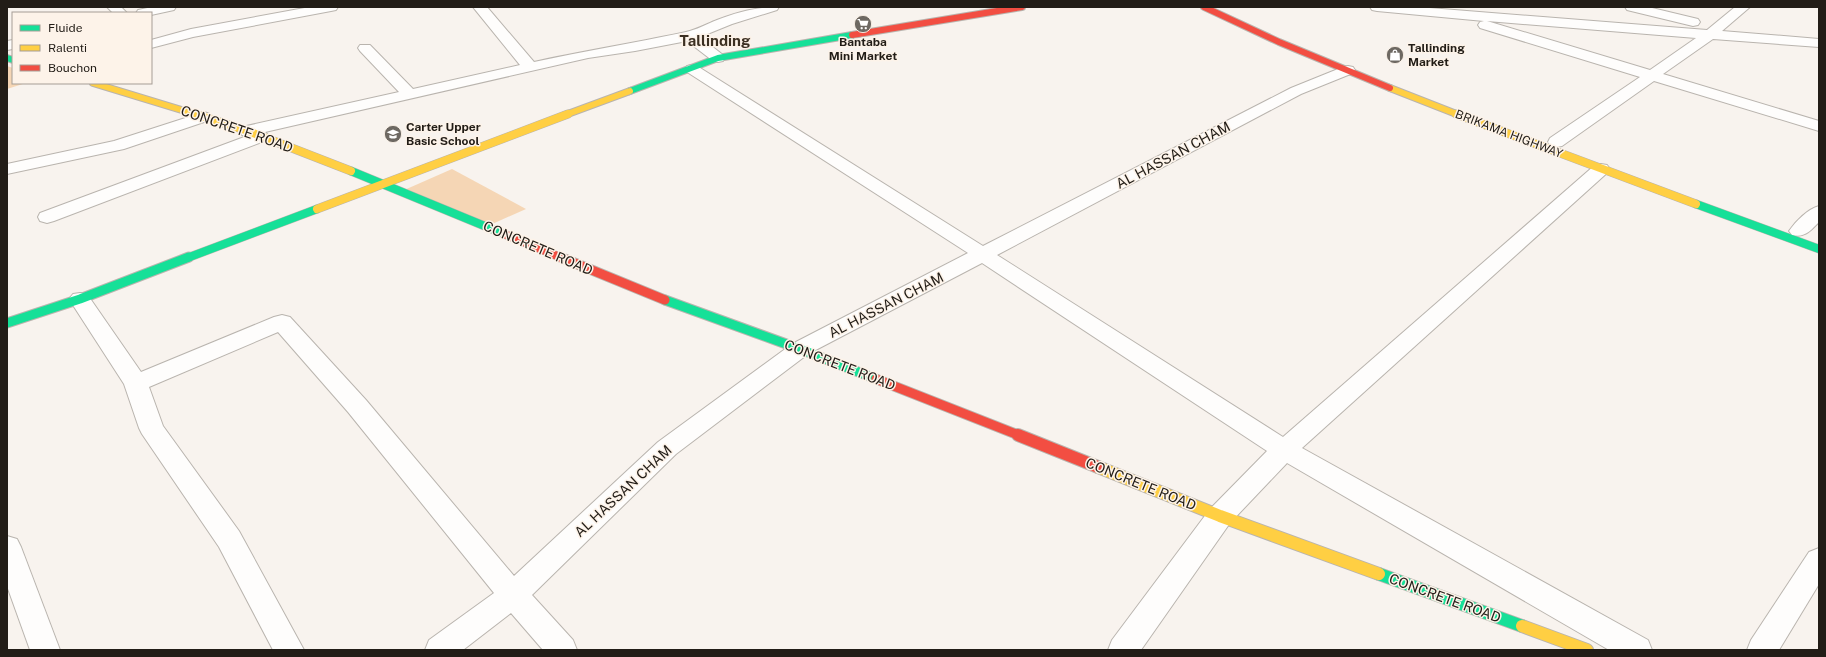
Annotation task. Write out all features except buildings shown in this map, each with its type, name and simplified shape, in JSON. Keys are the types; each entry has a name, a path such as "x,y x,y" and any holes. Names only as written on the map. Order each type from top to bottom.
{"main road":[{"path":"7,323 80,299 718,58 1022,7"},
{"name":"BRIKAMA HIGHWAY","path":"1204,7 1280,42 1485,126 1819,250"},
{"name":"BRIKAMA HIGHWAY","path":"1222,7 1373,72 1640,173"},
{"name":"CONCRETE ROAD","path":"95,84 254,133 386,184 636,289 800,349 1220,516 1587,650"}],"street":[{"path":"147,12 169,7"},
{"path":"152,44 191,34 331,7"},
{"path":"480,7 530,67"},
{"path":"47,217 254,133 409,94 588,54 635,47 668,39 690,36 722,16 772,7"},
{"path":"1377,7 1410,8 1457,15 1714,31"},
{"path":"1632,7 1714,31 1819,56"},
{"path":"1556,142 1653,76 1714,31 1743,7"},
{"path":"1457,15 1498,30 1819,126"},
{"path":"690,36 718,58"},
{"path":"1744,37 1819,43"},
{"path":"364,48 409,94"},
{"path":"692,69 984,255 1284,450 1637,650"},
{"name":"AL HASSAN CHAM","path":"440,650 513,595 667,448 800,349 984,255 1296,91 1348,70"},
{"path":"7,169 118,145 204,118"},
{"path":"1123,650 1220,516 1284,450 1601,169"},
{"path":"1799,231 1819,212"},
{"path":"80,299 136,383 151,428 229,539 289,650"},
{"path":"136,383 282,322 357,406 513,595 562,650"},
{"path":"7,547 45,650"},
{"path":"1762,650 1819,560"}],"shaded area":[{"path":"7,66 12,68 12,84 23,84 7,89"},
{"path":"452,169 526,209 490,225 402,191"}],"traffic: fast":[{"path":"630,91 718,58 852,35"},
{"path":"7,58 12,60"},
{"path":"351,171 504,234"},
{"path":"1696,204 1819,249"},
{"path":"7,323 80,299 317,209"},
{"path":"665,300 800,349 876,379"},
{"path":"1379,574 1522,626"}],"traffic: slow":[{"path":"96,84 248,131 351,171"},
{"path":"1390,88 1508,135 1696,204"},
{"path":"317,209 630,91"},
{"path":"1098,467 1220,516 1379,574"},
{"path":"1522,626 1587,650"}],"traffic: jam":[{"path":"852,35 1022,7"},
{"path":"1204,7 1279,42 1390,88"},
{"path":"504,234 635,289 665,300"},
{"path":"876,379 1098,467"}],"place":[{"name":"Bantaba Mini Market","path":"863,24"},
{"name":"Tallinding Market","path":"1395,55"},
{"name":"Carter Upper Basic School","path":"393,134"}],"district":[{"name":"Tallinding","path":"715,40"}]}
